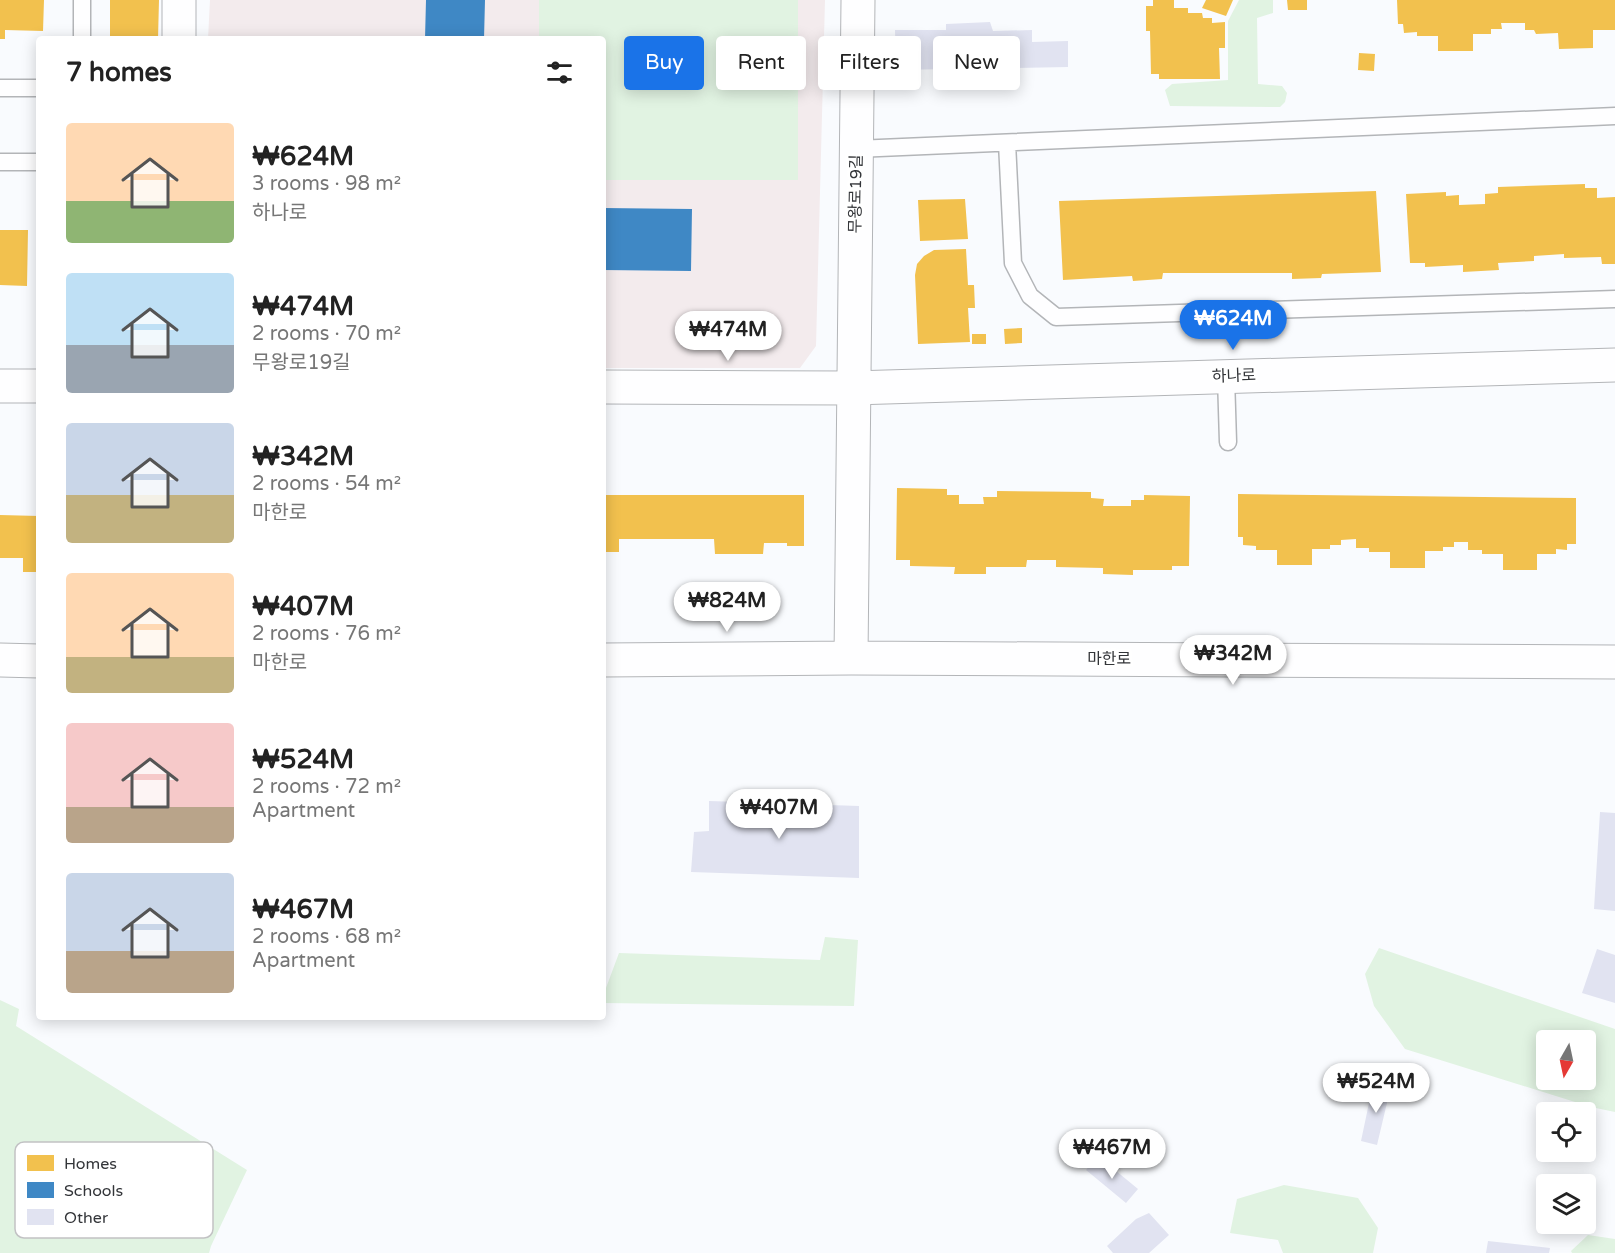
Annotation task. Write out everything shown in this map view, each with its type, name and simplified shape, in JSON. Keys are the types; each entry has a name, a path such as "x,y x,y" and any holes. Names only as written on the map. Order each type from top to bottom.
{"street":[{"path":"179,0 179,36"},
{"name":"무왕로19길","path":"851,658 858,0"},
{"name":"하나로","path":"854,388 1615,365"},
{"path":"0,386 36,386"},
{"path":"606,387 854,388"},
{"name":"마한로","path":"606,660 851,658 1615,662"},
{"path":"0,660 36,661"}],"lane":[{"path":"82,0 82,36"},
{"path":"0,88 36,88"},
{"path":"856,149 1615,116"},
{"path":"1006,142 1013,263 1030,296 1056,317 1615,299"},
{"path":"0,162 36,162"},
{"path":"1226,376 1228,442"}],"shaded area":[{"path":"210,0 825,0 824,36 818,36 818,90 823,90 816,346 800,368 606,368 606,36 208,36"}],"green space":[{"path":"539,0 798,0 798,36 716,36 716,90 798,90 798,180 606,180 606,36 539,36"},
{"path":"1239,0 1273,0 1273,13 1257,18 1258,84 1282,86 1287,93 1285,102 1280,107 1170,106 1165,90 1172,84 1228,80 1228,21"},
{"path":"825,937 858,940 854,1006 606,1003 606,988 619,953 820,960"},
{"path":"1379,948 1615,1029 1615,1112 1596,1108 1596,1102 1575,1102 1536,1090 1596,1090 1596,1030 1536,1030 1536,1090 1405,1049 1374,1006 1365,974"},
{"path":"0,1000 19,1009 16,1026 202,1142 15,1142 15,1238 213,1238 213,1149 247,1170 209,1253 0,1253"},
{"path":"1284,1185 1358,1198 1378,1228 1373,1253 1283,1253 1278,1240 1230,1233 1237,1199"},
{"path":"1588,1235 1615,1239 1615,1253 1572,1253 1571,1251"}],"building: Homes":[{"path":"0,0 44,0 43,31 5,30 5,39 0,39"},
{"path":"110,0 159,0 158,36 110,36"},
{"path":"1153,0 1174,0 1174,8 1188,8 1188,13 1202,13 1203,18 1212,18 1212,23 1225,22 1225,48 1219,48 1220,79 1159,79 1159,74 1151,74 1150,31 1146,31 1146,6 1153,6"},
{"path":"1206,0 1233,0 1226,16 1202,8"},
{"path":"1287,0 1307,0 1307,10 1288,10"},
{"path":"1397,0 1615,0 1615,30 1593,30 1593,48 1559,49 1558,33 1536,34 1534,30 1525,30 1525,23 1501,23 1502,29 1491,29 1491,34 1473,34 1473,51 1438,51 1438,36 1417,36 1417,32 1404,33 1403,24 1398,24"},
{"path":"1359,53 1375,54 1374,71 1358,70"},
{"path":"1585,184 1585,188 1597,188 1597,198 1615,197 1615,264 1602,264 1601,257 1564,258 1564,254 1534,256 1534,261 1498,263 1499,270 1463,272 1463,265 1425,267 1425,263 1410,263 1406,194 1446,192 1446,196 1459,195 1459,205 1485,204 1485,194 1498,193 1498,187"},
{"path":"1376,191 1381,272 1322,274 1321,278 1292,279 1292,273 1163,273 1162,279 1133,281 1132,276 1063,280 1059,201"},
{"path":"965,199 968,239 920,241 918,200"},
{"path":"0,230 28,230 27,286 0,285"},
{"path":"966,249 968,285 974,285 975,308 968,308 970,342 918,344 915,275 917,264 934,250"},
{"path":"1022,328 1022,343 1005,344 1004,329"},
{"path":"972,334 986,334 986,344 972,344"},
{"path":"897,488 947,489 947,495 959,495 959,504 984,504 983,497 997,497 997,491 1091,492 1091,498 1104,499 1103,506 1131,506 1131,500 1144,500 1144,495 1190,496 1189,566 1172,566 1172,570 1133,570 1133,575 1103,574 1103,568 1056,567 1056,560 1027,560 1026,567 986,567 986,574 954,574 955,567 910,566 910,560 896,560"},
{"path":"1238,494 1576,498 1576,544 1567,544 1567,550 1556,549 1556,554 1537,554 1537,570 1503,570 1503,554 1482,554 1482,550 1468,550 1468,542 1454,542 1454,547 1443,547 1443,551 1425,551 1425,568 1390,568 1390,552 1369,552 1369,548 1356,548 1356,539 1341,540 1341,545 1330,545 1330,549 1312,549 1312,565 1277,565 1277,550 1256,550 1256,546 1243,545 1243,537 1238,537"},
{"path":"606,495 804,495 804,546 764,543 763,554 715,554 714,539 619,539 619,552 606,552"},
{"path":"0,515 36,516 36,572 23,572 23,558 0,558"}],"building: Schools":[{"path":"426,0 485,0 484,36 425,36"},
{"path":"606,208 692,209 691,271 606,270"}],"building: Other":[{"path":"990,22 993,31 1032,30 1032,42 1068,41 1068,67 1020,68 1020,36 933,36 933,69 921,70 921,36 895,36 895,30 946,30 946,24"},
{"path":"709,801 859,806 859,878 691,872 694,832 709,831"},
{"path":"1600,812 1615,813 1615,911 1594,909"},
{"path":"1597,949 1615,955 1615,1003 1582,993"},
{"path":"1373,1084 1391,1086 1377,1145 1361,1141"},
{"path":"1098,1156 1138,1189 1126,1203 1086,1170"},
{"path":"1149,1213 1169,1235 1149,1253 1113,1253 1107,1246 1136,1219"},
{"path":"1488,1241 1550,1248 1549,1253 1486,1253"}]}
